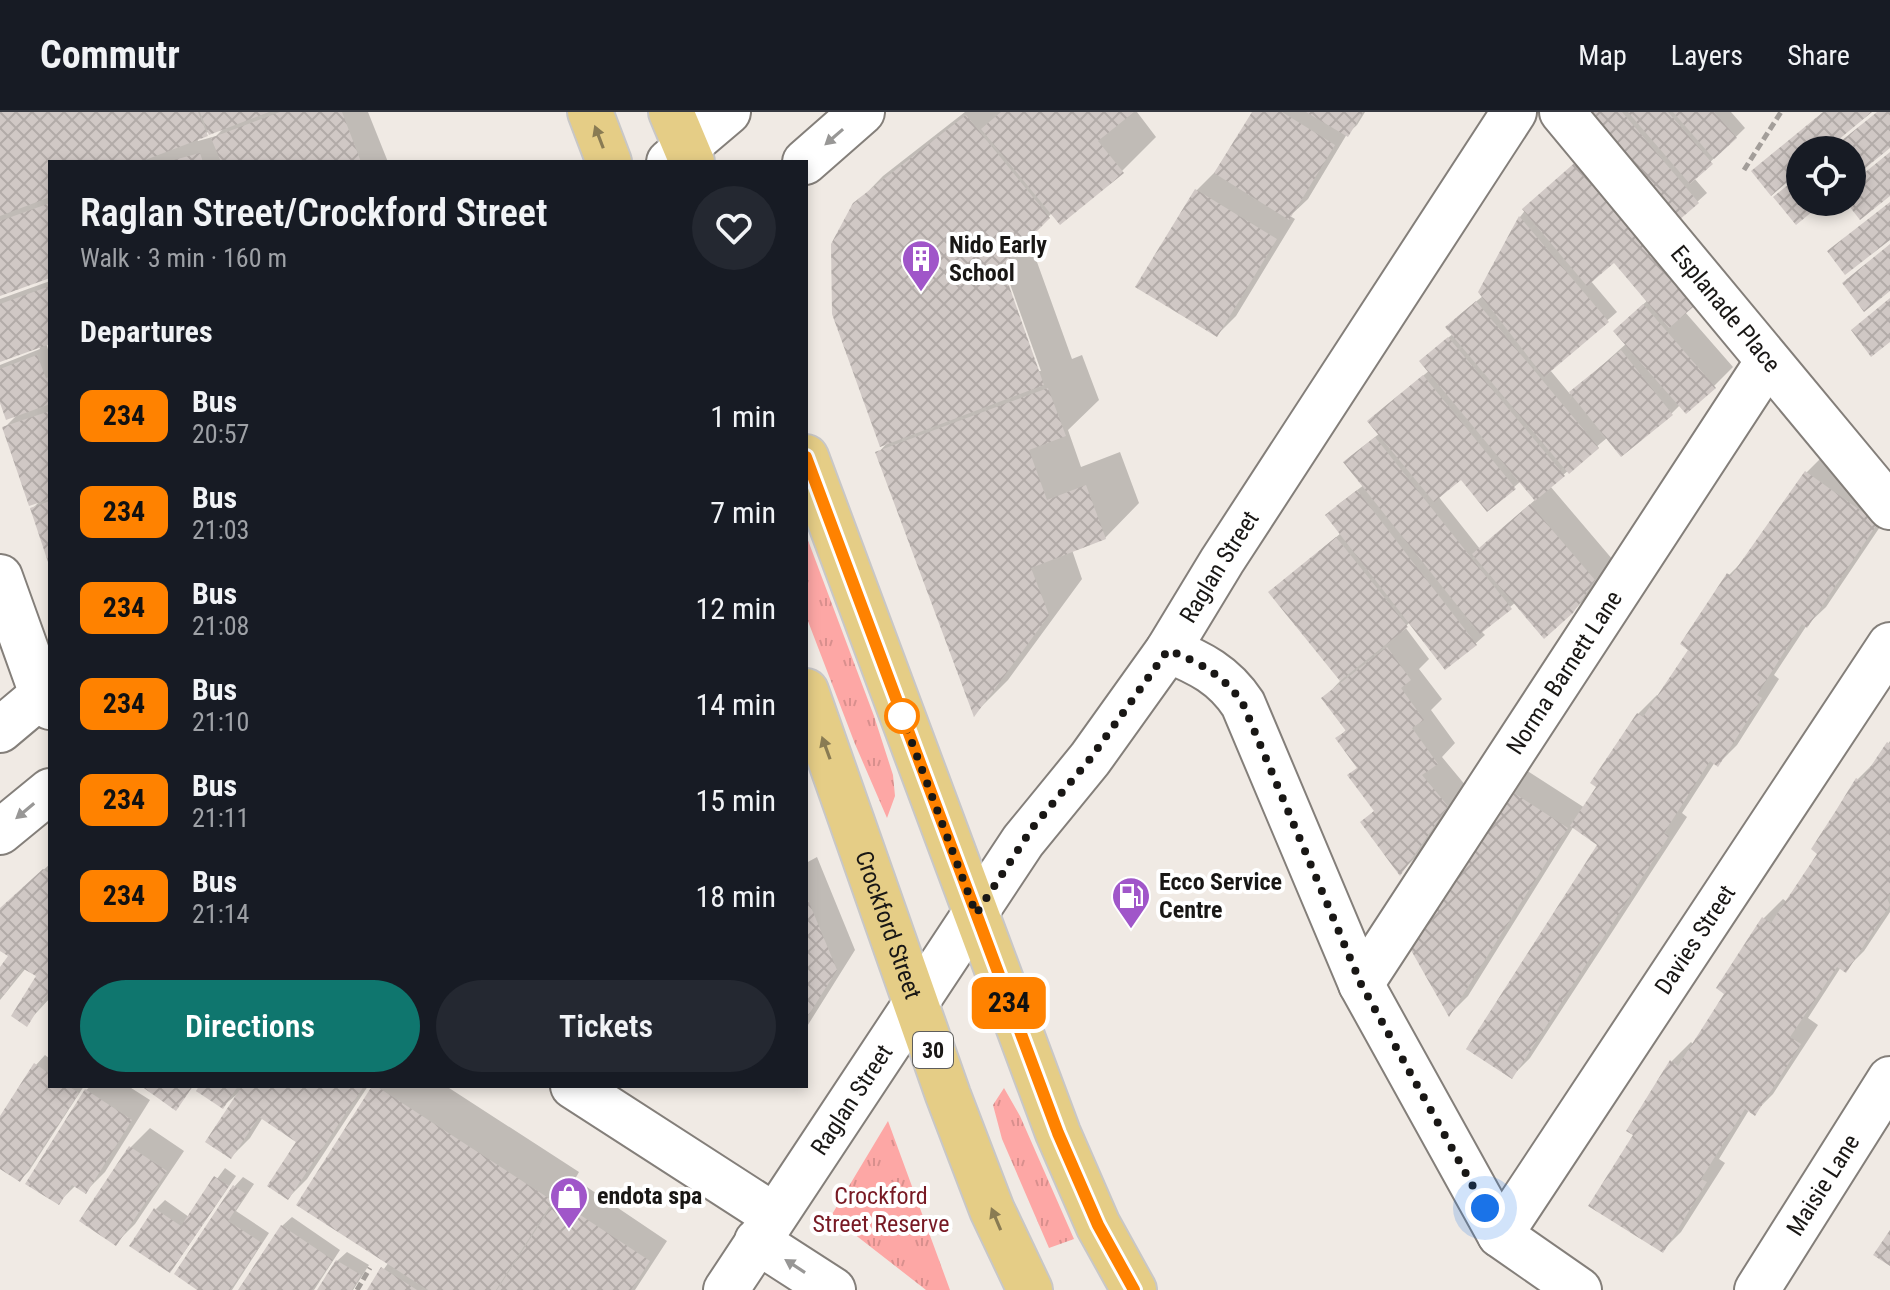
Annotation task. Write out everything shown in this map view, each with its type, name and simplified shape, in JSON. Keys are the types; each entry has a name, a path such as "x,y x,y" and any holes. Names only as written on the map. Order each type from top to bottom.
{"main road":[{"path":"590,112 608,160"},
{"path":"808,462 1058,1133 1098,1225 1134,1290"},
{"name":"Crockford Street","path":"808,697 970,1153 998,1223 1030,1290"}],"street":[{"path":"680,146 728,112"},
{"path":"807,160 862,112"},
{"name":"Raglan Street","path":"726,1290 1033,827 1090,759 1168,650 1222,561 1514,112"},
{"name":"Esplanade Place","path":"1562,112 1890,507"},
{"name":"Norma Barnett Lane","path":"1361,984 1768,361"},
{"path":"0,577 47,697 0,730"},
{"name":"Davies Street","path":"1500,1235 1890,645"},
{"path":"1168,650 1215,672 1235,691 1243,704 1361,984 1500,1235 1579,1290"},
{"path":"0,832 48,793"},
{"name":"Maisie Lane","path":"1757,1290 1890,1079"},
{"path":"576,1088 765,1228 833,1290"}],"path":[{"path":"1744,170 1781,112"},
{"path":"357,1290 370,1268"}],"green space":[{"path":"808,540 893,775 895,796 887,818 808,621"},
{"path":"1004,1088 1020,1116 1074,1239 1049,1248 1002,1139 993,1105"},
{"name":"Crockford Street Reserve","path":"888,1121 950,1290 926,1290 831,1216"}],"building":[{"path":"0,112 198,112 208,136 145,160 48,160 48,198 0,216"},
{"path":"200,112 269,112 209,135"},
{"path":"280,112 342,112 360,160 220,160 211,138"},
{"path":"1001,112 1134,112 1098,141 1124,173 1060,225 981,129"},
{"path":"1252,112 1282,112 1335,145 1289,220 1214,173"},
{"path":"1306,112 1363,112 1348,137"},
{"path":"1576,112 1622,112 1699,203 1672,226"},
{"path":"1628,112 1668,112 1713,164 1690,184"},
{"path":"1673,112 1714,112 1737,138 1714,159"},
{"path":"1823,112 1872,112 1843,136 1794,136"},
{"path":"1877,112 1890,112 1890,148 1866,168 1866,136 1847,136"},
{"name":"Nido Early School","path":"966,115 1050,218 1002,266 1044,385 880,447 832,314 831,244 853,203"},
{"path":"1786,142 1786,183 1771,196 1751,171"},
{"path":"1890,152 1890,196 1866,215 1866,172"},
{"path":"200,153 202,160 174,160"},
{"path":"1579,159 1700,301 1669,328 1614,263 1587,286 1522,209"},
{"path":"1786,186 1786,213 1773,197"},
{"path":"1195,189 1277,239 1217,337 1135,287"},
{"path":"1890,202 1890,240 1845,275 1827,251"},
{"path":"48,204 48,279 0,296 0,221"},
{"path":"1519,216 1609,322 1544,377 1478,292"},
{"path":"1789,216 1807,216 1796,225"},
{"path":"1890,244 1890,291 1864,312 1842,283"},
{"path":"48,287 48,345 0,362 0,304"},
{"path":"1890,298 1890,342 1871,357 1851,330"},
{"path":"1476,301 1599,448 1569,474 1445,327"},
{"path":"1643,304 1716,388 1686,414 1613,331"},
{"path":"1448,337 1565,476 1535,501 1419,361"},
{"path":"1621,350 1673,415 1621,457 1569,392"},
{"path":"37,355 48,378 48,405 6,420 0,403 0,369"},
{"path":"1423,375 1516,489 1487,512 1461,480 1434,502 1367,421"},
{"path":"1048,388 1066,436 1029,450 1047,500 1086,485 1106,539 1031,568 1049,615 974,717 875,452"},
{"path":"48,412 48,500 29,506 2,427"},
{"path":"1375,437 1512,609 1480,634 1343,462"},
{"path":"1805,471 1878,523 1807,628 1802,624 1757,695 1762,698 1718,767 1710,761 1664,833 1669,836 1512,1079 1466,1049 1597,845 1570,826 1596,787 1590,783 1637,713 1643,717 1688,650 1680,644 1727,573 1731,576"},
{"path":"1357,490 1477,645 1445,670 1325,515"},
{"path":"48,502 48,562 30,508"},
{"path":"1530,504 1595,580 1573,613 1544,639 1472,554"},
{"path":"1336,537 1408,627 1340,681 1268,592"},
{"path":"1387,647 1411,680 1401,688 1424,720 1412,728 1438,764 1422,775 1448,806 1400,876 1360,822 1374,811 1347,775 1357,768 1335,738 1346,731 1321,698"},
{"path":"1887,742 1890,744 1890,894 1887,898 1890,905 1846,973 1837,967 1790,1037 1801,1044 1755,1116 1745,1109 1701,1179 1707,1182 1663,1253 1588,1206 1633,1135 1626,1131 1670,1060 1678,1066 1724,994 1716,988 1762,917 1771,923 1817,854 1811,849 1856,778 1861,781"},
{"path":"1503,786 1568,828 1449,1017 1404,938"},
{"path":"43,869 48,873 48,993 27,1027 11,1016 36,976 22,968 4,995 0,992 0,967 8,956 0,951 0,908"},
{"path":"808,900 837,970 808,1016"},
{"path":"34,1063 48,1073 48,1088 71,1088 79,1093 20,1182 0,1169 0,1116"},
{"path":"144,1088 192,1088 176,1111"},
{"path":"198,1088 237,1088 223,1109 196,1091"},
{"path":"241,1088 363,1088 288,1200 267,1186 296,1142 259,1117 231,1159 205,1142"},
{"path":"371,1088 379,1088 553,1201 496,1290 428,1290 296,1205"},
{"path":"85,1089 132,1120 86,1194 72,1185 59,1205 25,1184"},
{"path":"129,1146 167,1171 116,1246 79,1221"},
{"path":"214,1176 229,1186 170,1273 129,1246 154,1208 181,1226"},
{"path":"233,1185 246,1194 228,1221 262,1243 230,1290 197,1290 174,1274"},
{"name":"endota spa","path":"556,1199 650,1261 631,1290 497,1290"},
{"path":"281,1225 333,1260 312,1290 238,1290"},
{"path":"1890,1230 1890,1266 1873,1255"},
{"path":"336,1260 361,1275 352,1290 317,1290"},
{"path":"381,1267 417,1290 367,1290"}],"bus line":[{"name":"234","path":"808,462 1058,1133 1098,1225 1134,1290"}],"place":[{"name":"Nido Early School","path":"921,293"},
{"name":"Ecco Service Centre","path":"1131,930"},
{"name":"endota spa","path":"569,1230"}],"route":[{"path":"902,716 976,914 1033,827 1090,759 1168,650 1215,672 1235,691 1243,704 1361,984 1485,1208"}]}
